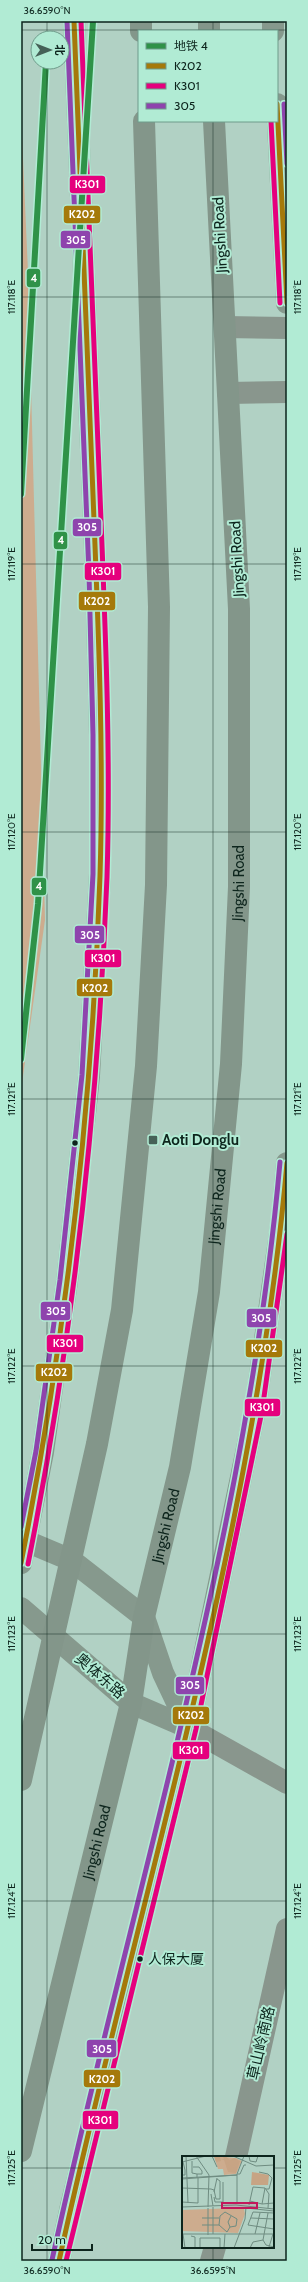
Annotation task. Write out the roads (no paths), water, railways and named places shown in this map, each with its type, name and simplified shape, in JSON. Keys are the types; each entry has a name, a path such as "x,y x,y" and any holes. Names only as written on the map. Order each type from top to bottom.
{"highway":[{"path":"21,1780 98,1444 122,1310 146,1066 156,886 159,607 144,122"},
{"name":"Jingshi Road","path":"21,2151 131,1703 144,1617 180,1467 209,1292 231,1064 240,887 240,609 214,122"}],"main road":[{"path":"21,1563 23,1540 43,1452 67,1281 88,1076 100,874 100,735 96,575 74,21"},
{"path":"278,122 287,303"},
{"path":"59,2261 71,2206 189,1728 255,1410 282,1219 287,1163"},
{"path":"23,1540 71,1560 144,1617 163,1673 189,1728"},
{"name":"奥体东路","path":"21,1608 131,1703 189,1728"}],"street":[{"path":"224,327 287,328"},
{"path":"228,393 287,392"},
{"path":"189,1728 287,1784"},
{"name":"草山岭南路","path":"236,2156 287,1929"},
{"path":"211,2261 215,2248"}],"metro line":[{"name":"4","path":"21,1059 38,904 93,21"},
{"name":"4","path":"21,494 46,70"}],"place":[{"name":"Aoti Donglu","path":"153,1140"},
{"name":"人保大厦","path":"140,1959"}]}
